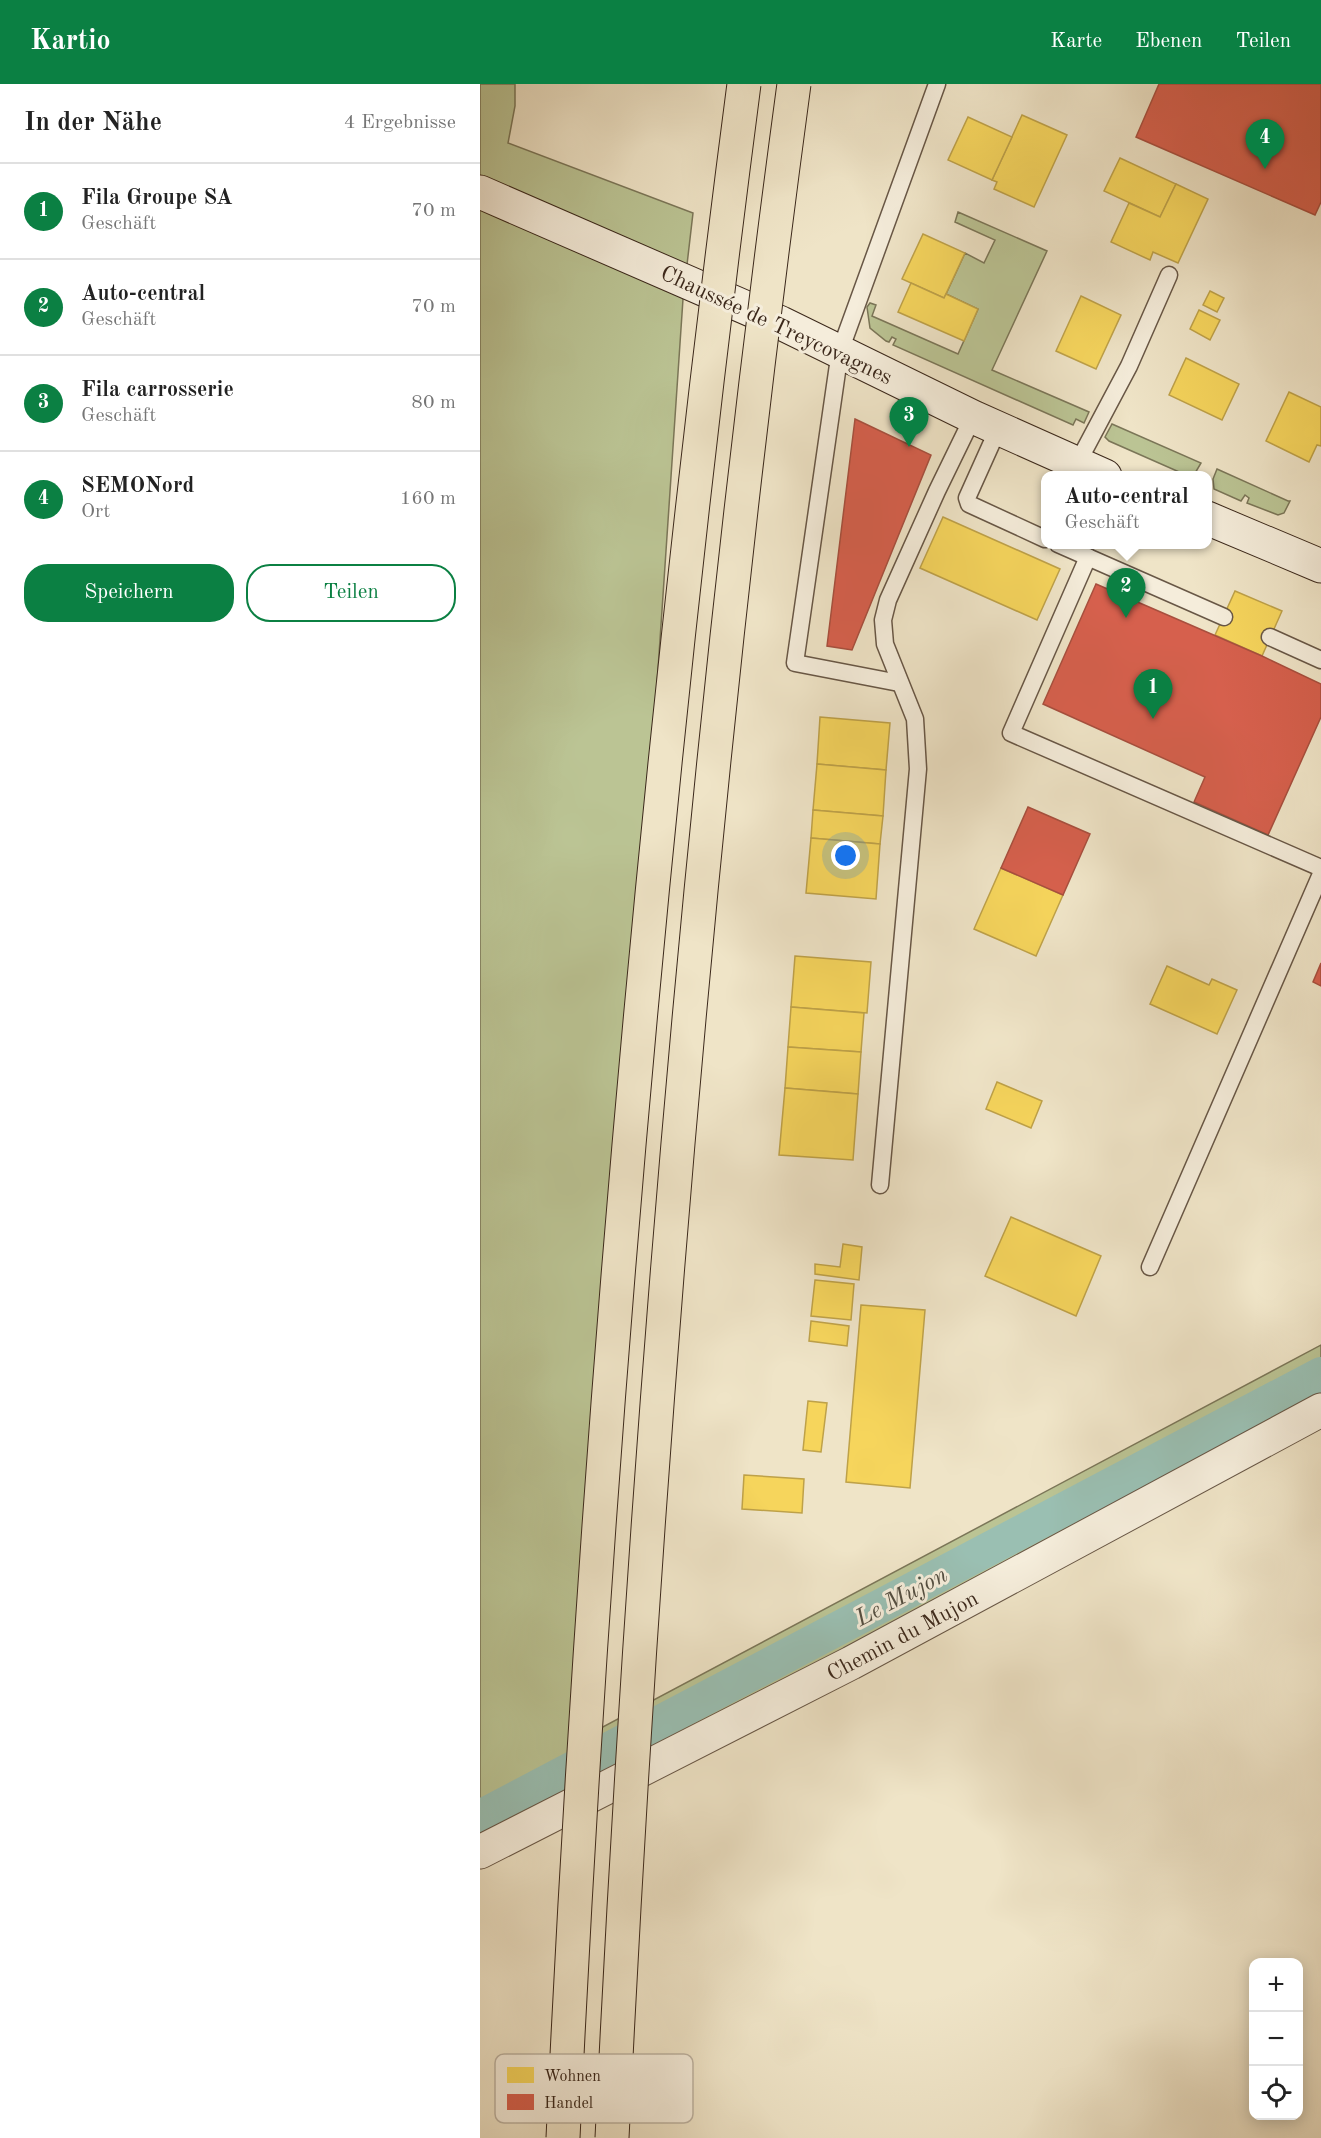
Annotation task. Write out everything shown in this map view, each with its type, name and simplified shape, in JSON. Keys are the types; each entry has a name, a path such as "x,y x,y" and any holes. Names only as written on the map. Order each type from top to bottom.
{"highway":[{"path":"568,2054 585,1737 638,1047 684,576 744,84"},
{"path":"617,2054 636,1707 677,1156 730,623 794,84"},
{"path":"563,2138 564,2123"},
{"path":"612,2138 613,2123"}],"street":[{"name":"Chaussée de Treycovagnes","path":"480,192 840,351 986,423 1091,470"},
{"path":"1212,520 1321,566"},
{"name":"Chemin du Mujon","path":"480,1852 851,1663 1321,1410"}],"lane":[{"path":"899,683 795,663 840,351 937,84"},
{"path":"1091,470 1129,366 1169,275"},
{"path":"986,423 967,498 969,504 1041,537"},
{"path":"880,1185 918,769 915,719 885,644 883,620 885,610 937,491 986,423"},
{"path":"1070,549 1224,617"},
{"path":"1088,557 1011,733 1321,868"},
{"path":"1270,637 1321,660"},
{"path":"1150,1267 1321,874"}],"green space":[{"path":"480,84 515,84 515,106 508,143 693,213 683,299 586,1736 1321,1345 1321,1410 851,1663 574,1784 480,1839"},
{"path":"958,212 1047,251 992,370 1089,412 1084,423 1076,419 1073,425 893,345 896,339 892,337 889,342 886,341 870,328 867,307 870,303 876,305 872,316 958,354 978,309 946,294 965,253 984,263 995,240 955,222"},
{"path":"1112,424 1201,463 1196,471 1177,471 1109,441 1105,437"},
{"path":"1217,469 1290,501 1284,513 1278,515 1247,503 1249,498 1245,495 1241,501 1214,489 1213,479"}],"building: Wohnen":[{"path":"1022,115 1067,135 1034,207 994,189 997,182 992,180"},
{"path":"968,117 1012,137 992,180 948,160"},
{"path":"1120,158 1176,184 1160,217 1104,191"},
{"path":"1176,184 1208,199 1178,263 1153,252 1150,260 1111,242 1129,203 1160,217"},
{"path":"923,234 965,253 944,298 902,279"},
{"path":"911,283 944,298 946,294 978,309 964,341 898,312"},
{"path":"1210,291 1224,298 1217,312 1203,305"},
{"path":"1081,296 1121,315 1096,369 1056,351"},
{"path":"1199,310 1220,320 1210,340 1190,329"},
{"path":"1186,358 1239,384 1222,420 1169,395"},
{"path":"1289,392 1321,407 1321,446 1317,445 1309,462 1266,441"},
{"path":"943,517 1060,569 1037,620 920,568"},
{"path":"1235,591 1282,611 1262,656 1215,635"},
{"path":"820,717 890,723 886,770 817,764"},
{"path":"817,764 886,770 883,816 813,810"},
{"path":"813,810 883,816 880,844 811,838"},
{"path":"811,838 880,844 876,899 806,893"},
{"path":"1001,868 1063,895 1036,956 974,929"},
{"path":"795,956 871,962 867,1013 791,1007"},
{"path":"1167,966 1209,985 1212,979 1237,990 1217,1034 1150,1004"},
{"path":"791,1007 864,1013 861,1052 788,1047"},
{"path":"788,1047 861,1052 858,1094 785,1088"},
{"path":"997,1082 1042,1101 1031,1128 986,1109"},
{"path":"785,1088 858,1094 853,1160 779,1155"},
{"path":"1011,1217 1101,1256 1076,1316 985,1276"},
{"path":"843,1244 862,1247 859,1280 815,1274 815,1264 840,1267"},
{"path":"815,1280 854,1284 851,1320 811,1316"},
{"path":"861,1305 925,1310 910,1488 846,1482"},
{"path":"811,1321 849,1326 847,1346 809,1341"},
{"path":"808,1401 827,1403 821,1452 803,1450"},
{"path":"744,1475 804,1479 802,1513 742,1509"}],"building: Handel":[{"path":"1159,84 1321,84 1321,202 1315,215 1136,137"},
{"path":"855,419 931,455 852,650 827,646"},
{"path":"1096,584 1321,684 1321,717 1268,835 1194,802 1205,777 1043,704"},
{"path":"1028,807 1090,834 1063,895 1001,868"},
{"path":"1321,963 1321,986 1313,982"}],"waterway":[{"name":"Le Mujon","path":"480,1817 1321,1374"}],"place":[{"name":"SEMONord","path":"1265,169"},
{"name":"Fila carrosserie","path":"909,447"},
{"name":"Auto-central","path":"1126,618"},
{"name":"Fila Groupe SA","path":"1153,719"}]}
